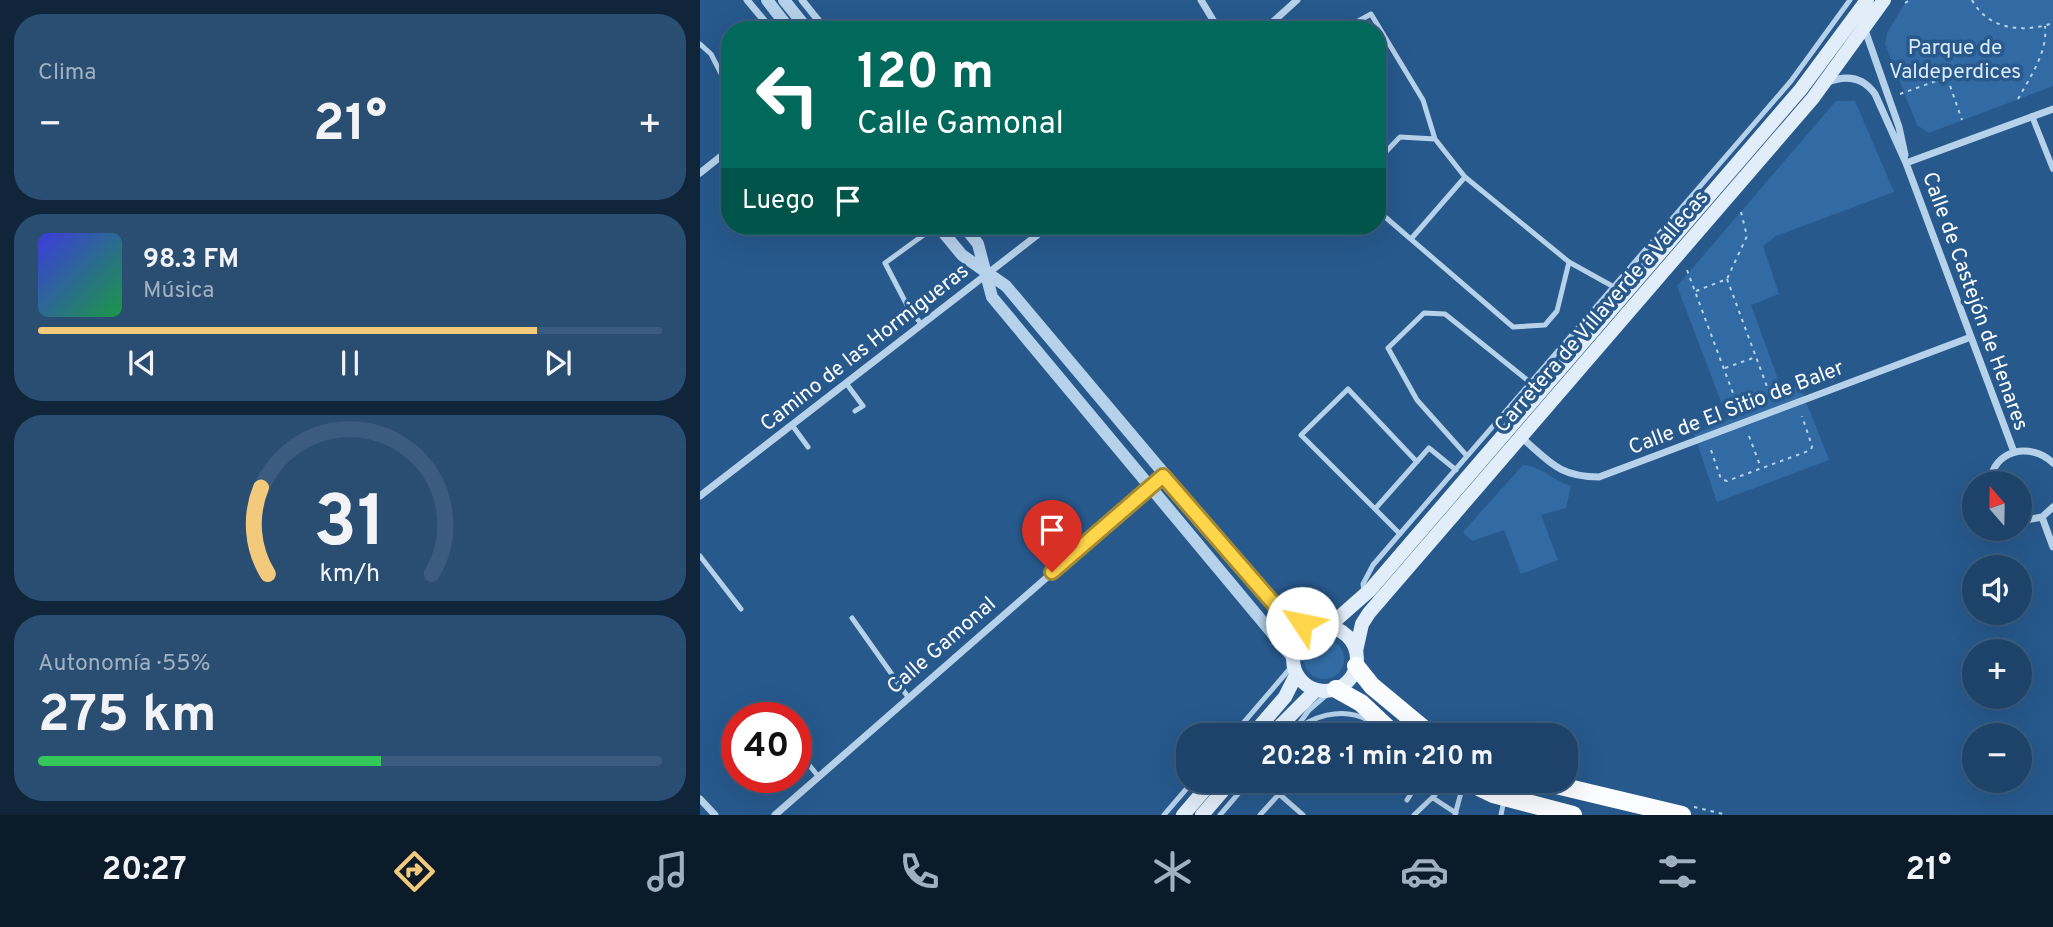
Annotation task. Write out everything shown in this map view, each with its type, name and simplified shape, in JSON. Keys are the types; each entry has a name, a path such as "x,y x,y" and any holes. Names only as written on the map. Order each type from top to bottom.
{"main road":[{"name":"Carretera de Villaverde a Vallecas","path":"1323,628 1364,592 1370,590 1801,89 1867,0"},
{"name":"Carretera de Villaverde a Vallecas","path":"1356,658 1362,624 1369,613 1824,84 1884,0"},
{"path":"1262,723 1285,696 1300,638 1323,628 1346,635 1372,686 1417,723"},
{"path":"1286,723 1328,690 1352,676 1356,658"},
{"path":"1294,666 1328,690 1362,703 1383,723"},
{"path":"1578,790 1682,815"},
{"path":"1183,815 1202,793"},
{"path":"1202,815 1221,793"},
{"path":"1494,793 1550,813 1573,815"}],"street":[{"path":"747,0 764,21"},
{"path":"766,0 783,21"},
{"path":"784,0 801,21"},
{"path":"802,0 819,21"},
{"path":"1202,0 1214,21"},
{"path":"1274,21 1297,0"},
{"name":"Calle de Castejón de Henares","path":"1865,30 1899,127 1906,163"},
{"name":"Calle de Castejón de Henares","path":"1824,84 1852,78 1871,88 1906,163 2014,452"},
{"path":"1906,163 2053,108"},
{"path":"2032,116 2053,169"},
{"path":"700,173 721,156"},
{"path":"945,235 962,255 1006,286 1101,396 1163,476 1278,608 1289,617 1323,628"},
{"path":"971,235 978,244 988,273 992,297 1294,666"},
{"name":"Camino de las Hormigueras","path":"700,496 1037,235"},
{"name":"Calle de El Sitio de Baler","path":"1521,437 1557,469 1576,477 1599,477 1971,337"},
{"path":"1994,471 1995,466 2014,452 2035,451 2053,463"},
{"name":"Calle Gamonal","path":"775,815 1163,476"},
{"path":"2032,519 2042,517 2053,507"},
{"path":"2042,517 2053,547"},
{"path":"700,799 715,815"}],"lane":[{"path":"1364,592 1363,584 1370,571 1400,534 1791,81 1850,0"},
{"path":"1358,21 1371,14 1375,21"},
{"path":"1386,39 1423,100 1435,139 1465,177 1569,262 1614,287"},
{"path":"700,44 711,54 721,73"},
{"path":"1386,152 1400,137 1435,139"},
{"path":"1411,239 1465,177"},
{"path":"1386,218 1513,327 1545,325 1557,311 1569,262"},
{"path":"922,325 908,307 885,263 924,235"},
{"path":"1467,456 1418,400 1388,348 1424,313 1445,314 1531,383"},
{"path":"846,383 863,406 855,411"},
{"path":"1400,534 1301,435 1348,389 1417,462"},
{"path":"792,425 808,447"},
{"path":"1375,509 1429,448 1456,470"},
{"path":"700,556 741,609"},
{"path":"852,618 908,697"},
{"path":"1244,723 1294,666"},
{"path":"1298,723 1328,690"},
{"path":"1305,723 1329,715 1359,716 1371,723"},
{"path":"812,769 818,776"},
{"path":"1164,815 1183,793"},
{"path":"1220,815 1239,793"},
{"path":"1407,800 1412,793"},
{"path":"1414,815 1436,793"},
{"path":"1433,798 1456,814 1463,793"},
{"path":"1260,815 1279,794 1303,815"},
{"path":"1501,815 1504,797"},
{"path":"1421,815 1423,807"}],"path":[{"path":"1905,3 1910,0"},
{"path":"1972,0 1980,11 2004,27 2020,30 2053,23"},
{"path":"2018,99 2046,39 2045,26"},
{"path":"1900,94 1947,77 1962,120"},
{"path":"1695,291 1727,279 1747,236 1740,208"},
{"path":"1687,270 1737,404"},
{"path":"1727,279 1769,392"},
{"path":"1724,369 1756,357"},
{"path":"1711,450 1721,478 1727,481 1761,469 1811,450 1802,416"},
{"path":"1749,436 1761,469"}],"green space":[{"name":"Parque de Valdeperdices","path":"1907,0 2053,0 2053,86 1929,133 1917,125 1885,44 1887,33"},
{"path":"1836,101 1855,101 1894,192 1776,236 1763,246 1779,294 1751,305 1782,390 1799,384 1829,460 1717,502 1694,434 1728,420 1677,286"},
{"path":"1523,465 1536,468 1571,486 1566,508 1541,515 1558,560 1521,574 1504,530 1472,541 1463,532"},
{"path":"1324,639 1338,645 1344,659 1338,673 1324,679 1310,673 1304,659 1310,645"}],"route":[{"path":"1052,572 1163,476 1274,604 1289,617 1302,623"}]}
